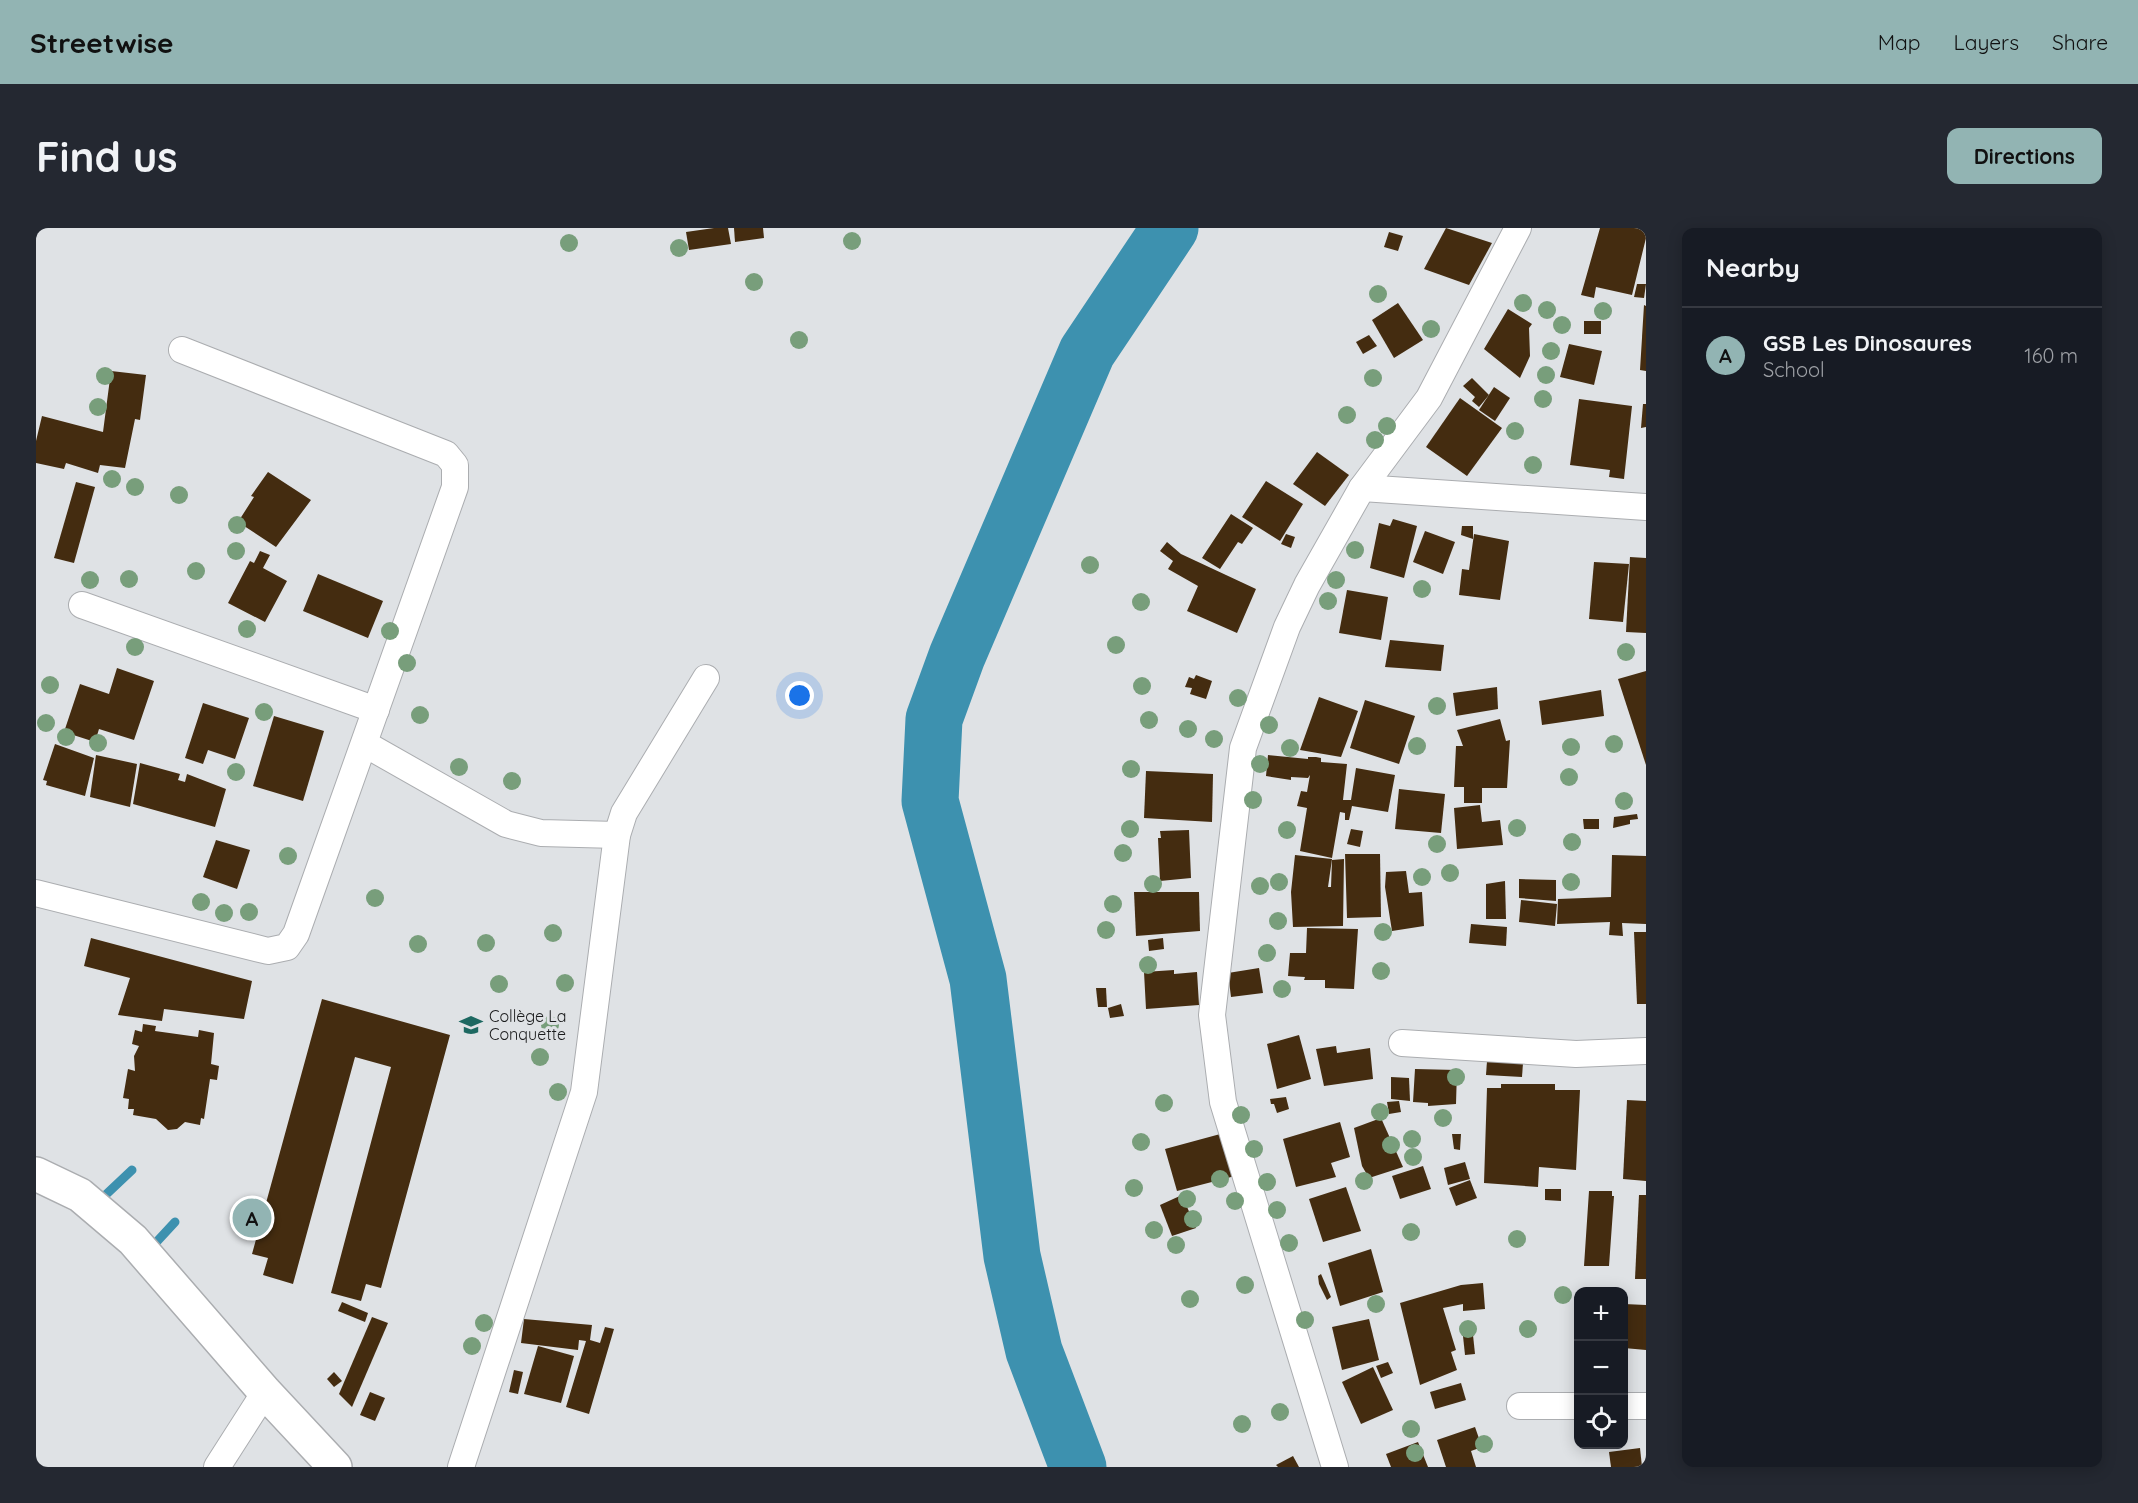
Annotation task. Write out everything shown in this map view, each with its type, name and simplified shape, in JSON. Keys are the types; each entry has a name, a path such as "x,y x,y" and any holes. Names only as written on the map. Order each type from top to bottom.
{"main road":[{"path":"36,1174 80,1195 133,1240 265,1392 335,1467"}],"street":[{"path":"1335,1467 1223,1101 1212,1015 1243,747 1287,627 1362,488 1429,398 1518,228"},
{"path":"36,893 268,951 286,947 296,934 455,487 455,465 446,454 182,350"},
{"path":"1362,488 1646,507"},
{"path":"82,605 376,710"},
{"path":"460,1467 584,1092 617,835 624,813 706,678"},
{"path":"365,744 506,824 541,833 617,835"},
{"path":"1402,1043 1576,1054 1646,1051"},
{"path":"217,1467 265,1392"},
{"path":"1520,1406 1574,1406"},
{"path":"1628,1406 1646,1406"}],"building":[{"path":"728,228 731,244 689,250 686,232"},
{"path":"734,228 763,228 764,238 735,242"},
{"path":"1446,228 1492,243 1469,285 1424,269"},
{"path":"1600,228 1646,228 1646,238 1632,295 1596,287 1594,298 1581,295"},
{"path":"1389,232 1403,236 1398,251 1384,247"},
{"path":"1637,284 1646,284 1644,298 1634,297"},
{"path":"1398,303 1423,340 1394,358 1372,320"},
{"path":"1644,305 1646,306 1646,371 1640,370"},
{"path":"1508,309 1532,324 1529,328 1530,356 1520,378 1484,349"},
{"path":"1584,321 1601,321 1601,334 1584,334"},
{"path":"1369,335 1377,346 1363,354 1356,342"},
{"path":"1569,344 1602,351 1594,385 1560,377"},
{"path":"111,371 146,375 140,420 135,419 125,468 100,465 98,473 66,463 64,469 36,463 36,441 42,416 103,432"},
{"path":"1472,378 1489,395 1479,407 1472,401 1475,397 1463,386"},
{"path":"1494,387 1510,398 1495,421 1479,410"},
{"path":"1460,398 1502,428 1467,476 1426,447"},
{"path":"1579,399 1632,406 1624,479 1609,477 1610,470 1570,465"},
{"path":"1643,404 1646,404 1646,427 1641,428"},
{"path":"1317,452 1349,475 1325,506 1293,484"},
{"path":"268,472 311,500 276,547 238,522 254,497 251,496"},
{"path":"1266,481 1303,504 1280,541 1242,517"},
{"path":"76,482 95,487 74,563 54,558"},
{"path":"1231,514 1253,528 1242,544 1238,542 1220,569 1202,558"},
{"path":"1393,519 1417,526 1404,578 1370,568 1379,523 1390,526"},
{"path":"1462,526 1473,526 1473,539 1461,535"},
{"path":"1425,531 1455,542 1443,574 1413,562"},
{"path":"1286,534 1295,537 1291,548 1281,544"},
{"path":"1474,534 1509,541 1500,600 1459,595 1462,569 1469,570"},
{"path":"1167,542 1181,554 1256,589 1237,633 1187,611 1198,586 1168,569 1173,561 1160,551"},
{"path":"260,551 270,555 263,568 287,581 265,622 228,603 250,561 254,563"},
{"path":"1630,557 1646,558 1646,633 1626,632"},
{"path":"1594,562 1629,564 1623,622 1589,619"},
{"path":"318,574 383,601 368,638 303,611"},
{"path":"1347,590 1388,597 1381,640 1339,633"},
{"path":"1390,640 1444,645 1441,671 1385,667"},
{"path":"117,668 154,681 134,740 99,729 95,742 64,732 80,684 109,694"},
{"path":"1646,671 1646,765 1618,679"},
{"path":"1196,675 1212,681 1206,699 1190,694 1192,688 1185,687 1189,677 1194,679"},
{"path":"1497,687 1498,709 1456,716 1453,693"},
{"path":"1601,690 1604,716 1542,725 1539,701"},
{"path":"1319,697 1358,711 1341,757 1300,750"},
{"path":"1365,700 1415,716 1399,764 1350,748"},
{"path":"203,703 249,718 235,759 208,750 203,764 185,758"},
{"path":"274,716 324,731 303,801 253,786"},
{"path":"1500,719 1506,741 1510,740 1507,788 1482,788 1482,803 1464,803 1464,787 1454,787 1456,746 1463,746 1457,730"},
{"path":"55,744 94,758 85,796 46,785 47,781 43,780"},
{"path":"96,755 137,764 130,807 90,797"},
{"path":"1268,755 1308,759 1308,757 1316,757 1321,758 1321,762 1347,764 1343,800 1351,800 1356,768 1395,775 1388,812 1352,806 1349,820 1345,820 1345,813 1340,812 1332,858 1300,851 1307,808 1297,806 1301,791 1307,792 1310,775 1308,778 1291,777 1291,780 1266,776"},
{"path":"140,763 180,774 178,780 185,782 187,774 226,789 215,827 133,804"},
{"path":"1146,771 1213,774 1212,822 1144,818"},
{"path":"1399,789 1445,794 1441,833 1395,829"},
{"path":"1480,805 1482,822 1500,820 1503,845 1457,849 1454,808"},
{"path":"1637,814 1638,819 1630,820 1630,824 1613,828 1614,817"},
{"path":"1583,819 1599,819 1599,829 1584,829"},
{"path":"1351,829 1363,831 1360,847 1347,844"},
{"path":"1189,830 1191,878 1160,881 1158,838 1161,838 1160,831"},
{"path":"216,840 250,850 237,889 203,877"},
{"path":"1345,854 1380,854 1381,917 1347,918"},
{"path":"1295,855 1332,859 1328,887 1331,887 1332,860 1344,859 1343,926 1293,927 1291,892"},
{"path":"1612,855 1646,856 1646,924 1622,923 1623,936 1609,935 1610,922 1557,924 1558,899 1611,897"},
{"path":"1406,871 1409,893 1422,892 1424,926 1392,931 1385,887 1386,872"},
{"path":"1519,879 1556,880 1556,901 1519,898"},
{"path":"1505,881 1506,919 1486,919 1486,884"},
{"path":"1134,892 1199,892 1200,931 1136,936"},
{"path":"1521,900 1557,904 1555,926 1519,922"},
{"path":"1471,924 1507,927 1506,946 1469,943"},
{"path":"1307,928 1358,929 1354,989 1325,988 1325,980 1304,980 1305,977 1288,976 1290,953 1306,953"},
{"path":"1634,932 1646,932 1646,1004 1637,1004"},
{"path":"91,938 252,981 244,1019 164,1009 162,1021 118,1015 130,978 84,966"},
{"path":"1163,938 1164,949 1149,951 1148,940"},
{"path":"1259,968 1263,993 1231,997 1228,973"},
{"path":"1174,970 1174,974 1197,972 1199,1005 1146,1009 1144,972"},
{"path":"1096,988 1106,988 1107,1007 1098,1007"},
{"path":"322,999 450,1035 381,1288 366,1284 361,1301 331,1293 391,1067 355,1057 293,1284 263,1275 268,1258 252,1254"},
{"path":"1121,1004 1124,1016 1110,1018 1108,1008"},
{"path":"143,1024 156,1026 155,1031 198,1037 199,1030 214,1033 211,1064 219,1066 217,1080 210,1079 204,1119 201,1118 200,1125 185,1122 177,1129 168,1130 156,1119 133,1115 134,1109 128,1109 129,1099 123,1098 128,1069 135,1071 134,1056 139,1046 132,1044 135,1030 142,1032"},
{"path":"1299,1035 1311,1079 1277,1089 1267,1044"},
{"path":"1336,1046 1337,1053 1370,1048 1373,1079 1324,1086 1316,1049"},
{"path":"1487,1061 1523,1063 1522,1077 1486,1075"},
{"path":"1415,1069 1457,1070 1456,1104 1428,1106 1428,1103 1413,1102"},
{"path":"1391,1077 1409,1078 1410,1101 1391,1099"},
{"path":"1501,1084 1555,1084 1555,1090 1580,1090 1576,1170 1539,1167 1538,1187 1484,1183 1487,1088 1501,1088"},
{"path":"1286,1097 1289,1109 1277,1113 1270,1099"},
{"path":"1627,1100 1646,1101 1646,1181 1623,1179"},
{"path":"1399,1101 1401,1112 1389,1114 1387,1102"},
{"path":"1381,1118 1403,1167 1369,1178 1362,1166 1354,1128"},
{"path":"1340,1122 1350,1157 1331,1163 1336,1177 1296,1187 1283,1139"},
{"path":"1224,1133 1235,1176 1177,1191 1165,1149"},
{"path":"1452,1134 1461,1134 1460,1150 1454,1149"},
{"path":"1465,1162 1470,1179 1448,1185 1444,1168"},
{"path":"1423,1166 1431,1189 1400,1199 1392,1176"},
{"path":"1470,1180 1477,1198 1456,1206 1449,1188"},
{"path":"1346,1187 1361,1231 1323,1242 1309,1199"},
{"path":"1545,1189 1561,1189 1561,1201 1545,1200"},
{"path":"1589,1191 1612,1191 1612,1196 1614,1196 1609,1266 1584,1266"},
{"path":"1182,1195 1196,1228 1172,1236 1160,1205"},
{"path":"1639,1195 1646,1195 1646,1279 1635,1279"},
{"path":"1371,1249 1383,1292 1340,1306 1328,1263"},
{"path":"1321,1274 1331,1297 1327,1300 1319,1284 1318,1276"},
{"path":"1483,1283 1485,1309 1463,1311 1463,1304 1443,1308 1456,1350 1451,1352 1457,1370 1420,1385 1400,1303 1461,1285"},
{"path":"342,1302 368,1313 365,1322 338,1311"},
{"path":"1628,1304 1646,1305 1646,1350 1628,1348"},
{"path":"372,1317 388,1323 352,1407 339,1394"},
{"path":"524,1319 592,1325 590,1340 600,1343 605,1327 614,1329 589,1414 566,1407 586,1341 579,1340 578,1350 521,1343"},
{"path":"1369,1319 1379,1360 1342,1370 1332,1327"},
{"path":"1473,1335 1475,1354 1465,1355 1463,1336"},
{"path":"538,1346 574,1356 561,1403 524,1394"},
{"path":"1388,1362 1393,1373 1381,1378 1376,1366"},
{"path":"1373,1367 1393,1410 1361,1424 1342,1382"},
{"path":"514,1370 523,1372 518,1394 509,1392"},
{"path":"334,1372 342,1381 334,1387 327,1379"},
{"path":"1461,1383 1466,1400 1435,1409 1430,1392"},
{"path":"370,1392 385,1398 375,1421 360,1415"},
{"path":"1475,1427 1482,1447 1471,1451 1476,1467 1446,1467 1437,1440"},
{"path":"1418,1442 1428,1467 1391,1467 1386,1454"},
{"path":"1640,1448 1642,1467 1611,1467 1609,1452"},
{"path":"1293,1456 1299,1467 1278,1467 1276,1465"}],"waterway":[{"path":"1078,1467 1034,1351 1012,1256 978,979 930,801 934,719 957,656 1087,352 1170,228"},
{"path":"97,1203 132,1170"},
{"path":"150,1249 175,1222"}],"place":[{"name":"Collège La Conquette","path":"471,1025"},
{"name":"GSB Les Dinosaures","path":"252,1218"}]}
